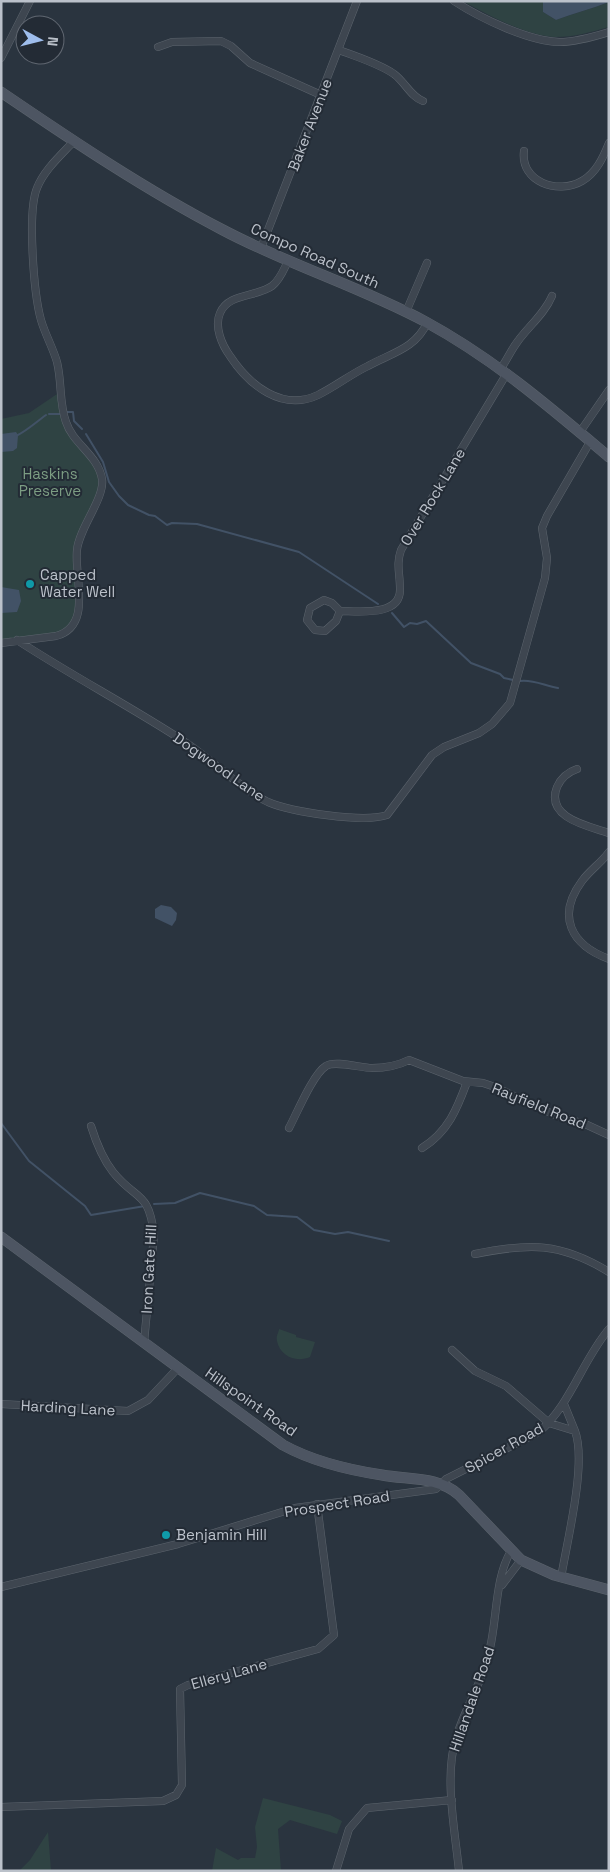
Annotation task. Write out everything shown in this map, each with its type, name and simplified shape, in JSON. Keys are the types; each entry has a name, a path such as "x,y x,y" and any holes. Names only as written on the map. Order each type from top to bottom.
{"street":[{"path":"1,58 30,1"},
{"name":"Baker Avenue","path":"261,248 357,1"},
{"path":"454,1 508,28 548,41 576,40 609,32"},
{"path":"158,47 172,42 221,41 231,46 250,63 321,95"},
{"path":"339,50 392,72 403,81 416,99 423,101"},
{"name":"Compo Road South","path":"1,92 74,141 209,223 427,323 504,371 609,457"},
{"path":"1,643 63,634 78,619 78,542 102,483 96,464 66,423 57,364 38,308 35,274 33,222 35,194 47,173 74,141"},
{"path":"524,151 523,159 532,178 543,184 572,186 584,180 595,171 609,144"},
{"path":"288,260 279,279 273,286 232,301 222,309 218,320 222,342 242,372 275,397 296,400 319,394 367,366 402,351 416,339 427,323"},
{"path":"406,312 427,263"},
{"name":"Over Rock Lane","path":"340,612 382,610 392,606 398,598 400,588 397,565 401,550 504,371 511,350 535,319 548,306 552,296"},
{"path":"580,432 609,390"},
{"name":"Dogwood Lane","path":"17,640 140,713 268,801 303,812 381,817 387,815 432,755 444,747 479,733 492,724 510,703 545,578 547,558 542,528 546,516 590,442"},
{"name":"Over Rock Lane","path":"324,600 332,603 340,612 336,621 325,631 315,630 307,620 310,608 324,600"},
{"path":"40,655 44,638"},
{"path":"577,769 566,775 558,786 555,796 558,810 578,822 609,833"},
{"path":"609,852 580,884 572,902 569,916 571,929 581,943 590,951 609,959"},
{"name":"Rayfield Road","path":"289,1128 315,1080 326,1066 333,1064 379,1068 409,1060 467,1082 483,1083 495,1087 548,1112 585,1124 609,1135"},
{"path":"422,1148 438,1138 446,1128 467,1082"},
{"name":"Iron Gate Hill","path":"91,1126 105,1160 114,1173 140,1196 149,1207 152,1218 154,1235 144,1343"},
{"name":"Hillspoint Road","path":"1,1237 261,1431 296,1452 372,1474 424,1480 440,1485 459,1495 511,1552 521,1560 561,1578 609,1590"},
{"path":"475,1254 540,1246 583,1257 609,1272"},
{"name":"Spicer Road","path":"440,1485 446,1479 539,1432 549,1423 564,1404 591,1352 609,1329"},
{"path":"452,1350 475,1371 506,1386 549,1423 574,1431"},
{"name":"Harding Lane","path":"1,1404 128,1411 148,1400 178,1368"},
{"path":"561,1578 580,1468 579,1441 564,1404"},
{"name":"Prospect Road","path":"1,1587 161,1548 272,1515 317,1504 436,1489 440,1485"},
{"name":"Ellery Lane","path":"1,1807 163,1801 176,1795 182,1785 180,1689 188,1685 318,1649 334,1635 317,1504"},
{"name":"Hillandale Road","path":"459,1871 452,1800 451,1771 454,1744 480,1681 490,1650 504,1567 511,1552"},
{"name":"Hillandale Road","path":"500,1588 521,1560"},
{"path":"336,1871 349,1829 367,1808 452,1800"}],"green space":[{"path":"463,1 543,1 543,12 556,20 609,2 609,27 569,36 545,36 508,24"},
{"name":"Haskins Preserve","path":"60,392 70,431 90,454 102,483 78,542 78,612 69,630 1,643 1,419 29,413"},
{"path":"279,1329 296,1335 296,1337 315,1342 310,1357 294,1359 281,1351 277,1341"},
{"path":"263,1798 330,1815 342,1821 337,1834 290,1820 278,1829 281,1871 212,1871 216,1848 238,1860 241,1858 255,1858 257,1847 255,1827"},
{"path":"48,1832 51,1871 19,1871 30,1860"}],"water":[{"path":"543,1 609,2 556,20 543,12"},
{"path":"16,432 18,435 17,448 13,451 1,452 1,434"},
{"path":"1,587 19,590 21,601 17,612 1,613"},
{"path":"161,905 171,907 177,913 176,920 172,926 155,918 155,909"}],"waterway":[{"path":"67,412 73,412 74,421 82,429"},
{"path":"49,414 60,414"},
{"path":"16,436 46,415"},
{"path":"86,434 103,462 109,482 128,505 155,516 167,525 172,523 197,524 299,552 378,604"},
{"path":"392,613 404,627 410,623 417,624 426,621 471,663 500,674 504,678 513,680"},
{"path":"520,681 534,682 558,688"},
{"path":"1,1123 29,1161 85,1206 91,1215 145,1206"},
{"path":"154,1204 175,1203 200,1193 254,1206 267,1215 297,1217 314,1230 335,1234 348,1232 389,1241"}],"place":[{"name":"Capped Water Well","path":"30,584"},
{"name":"Benjamin Hill","path":"166,1535"}]}
